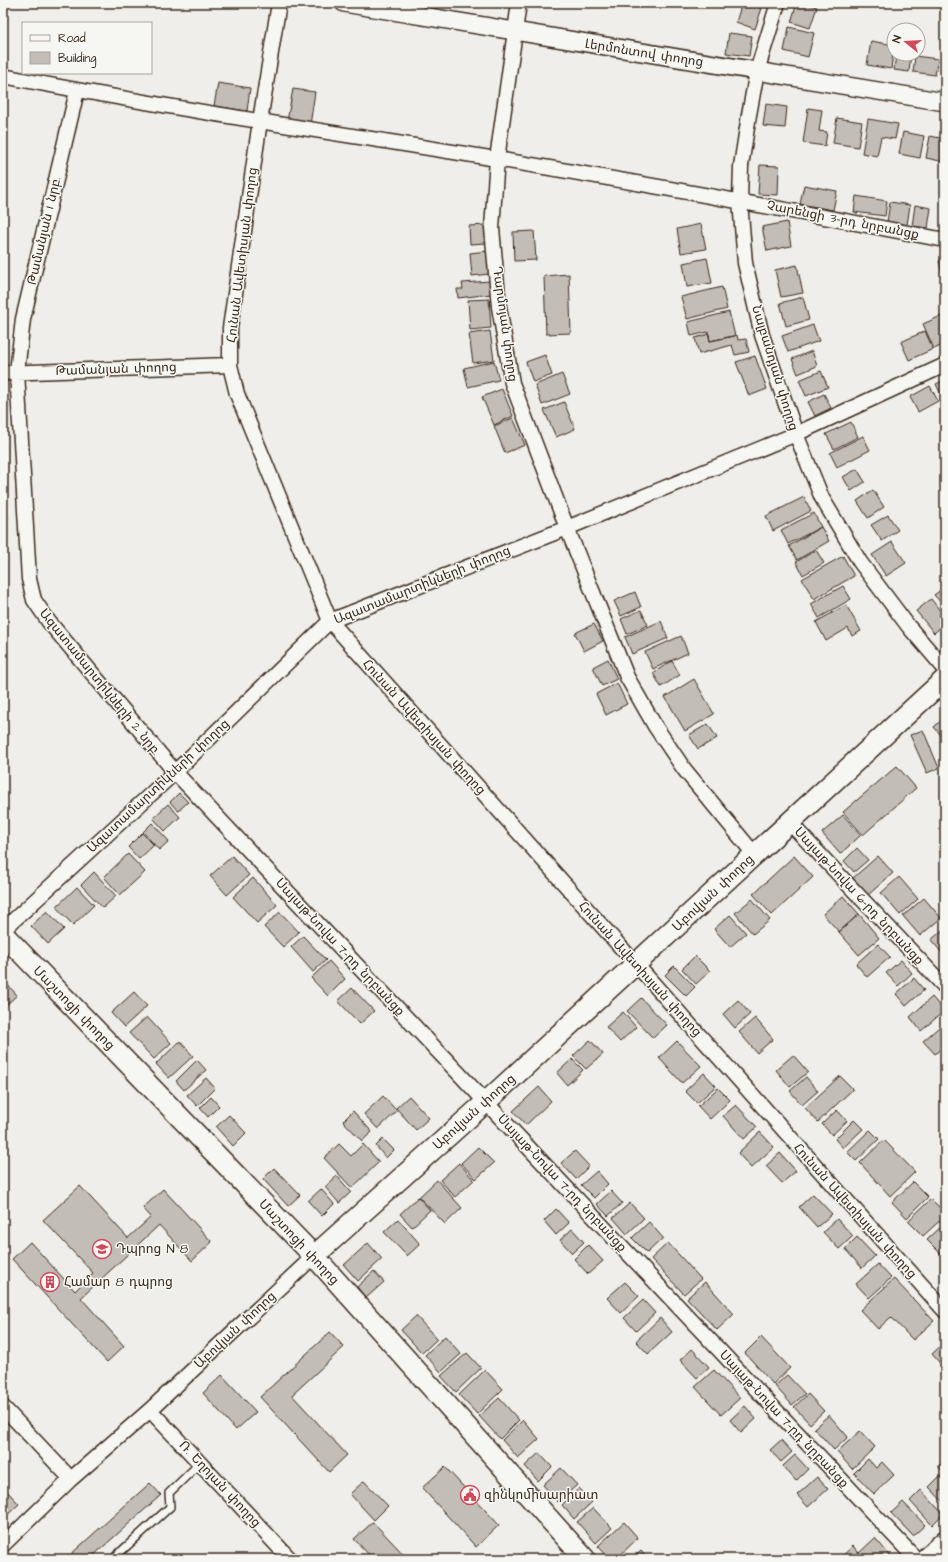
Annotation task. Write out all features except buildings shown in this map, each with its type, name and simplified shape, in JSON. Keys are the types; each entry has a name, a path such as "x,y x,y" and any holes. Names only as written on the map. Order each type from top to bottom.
{"main road":[{"name":"Աբովյան փողոց","path":"314,1256 486,1102 945,679"},
{"name":"Մաշտոցի փողոց","path":"3,934 314,1256 585,1559"}],"street":[{"name":"Հունան Ավետիսյան փողոց","path":"280,3 260,120 230,328 230,365 237,394 330,621 635,965 945,1311"},
{"name":"Լերմոնտով փողոց","path":"344,3 945,102"},
{"name":"Դարմոյան փողոց","path":"519,3 497,159 492,228 499,307 512,383 567,528 627,678 654,726 684,769 755,855"},
{"name":"Նալբանդյան փողոց","path":"778,3 757,71 741,166 740,201 745,263 762,335 796,434 822,498 860,562 909,627 945,669"},
{"path":"3,76 77,91 260,120"},
{"name":"Թամանյան 1 նրբ.","path":"17,372 23,319 77,91"},
{"name":"Չարենցի 3-րդ նրբանցք","path":"260,120 740,201 945,240"},
{"name":"Ազատամարտիկների փողոց","path":"3,930 174,772 330,621 567,528 796,434 945,364"},
{"name":"Թամանյան փողոց","path":"3,373 230,365"},
{"name":"Ազատամարտիկների 2 նրբ.","path":"17,372 29,579 34,600 49,622 174,772"},
{"name":"Սայաթ-Նովա 7-րդ նրբանցք","path":"174,772 916,1559"},
{"name":"Սայաթ-Նովա 6-րդ նրբանցք","path":"790,823 945,987"},
{"name":"Աբովյան փողոց","path":"3,1545 71,1479 150,1410 314,1256"},
{"path":"3,1407 71,1479"},
{"name":"Ռ. Եղոյան փողոց","path":"150,1410 290,1559"},
{"path":"923,1559 945,1539"}],"lane":[{"path":"119,1559 116,1556 170,1507 169,1493 200,1463"}],"place":[{"name":"Դպրոց N 8","path":"102,1249"},
{"name":"Համար 8 դպրոց","path":"50,1282"},
{"name":"զինկոմիսարիատ","path":"470,1495"}]}
